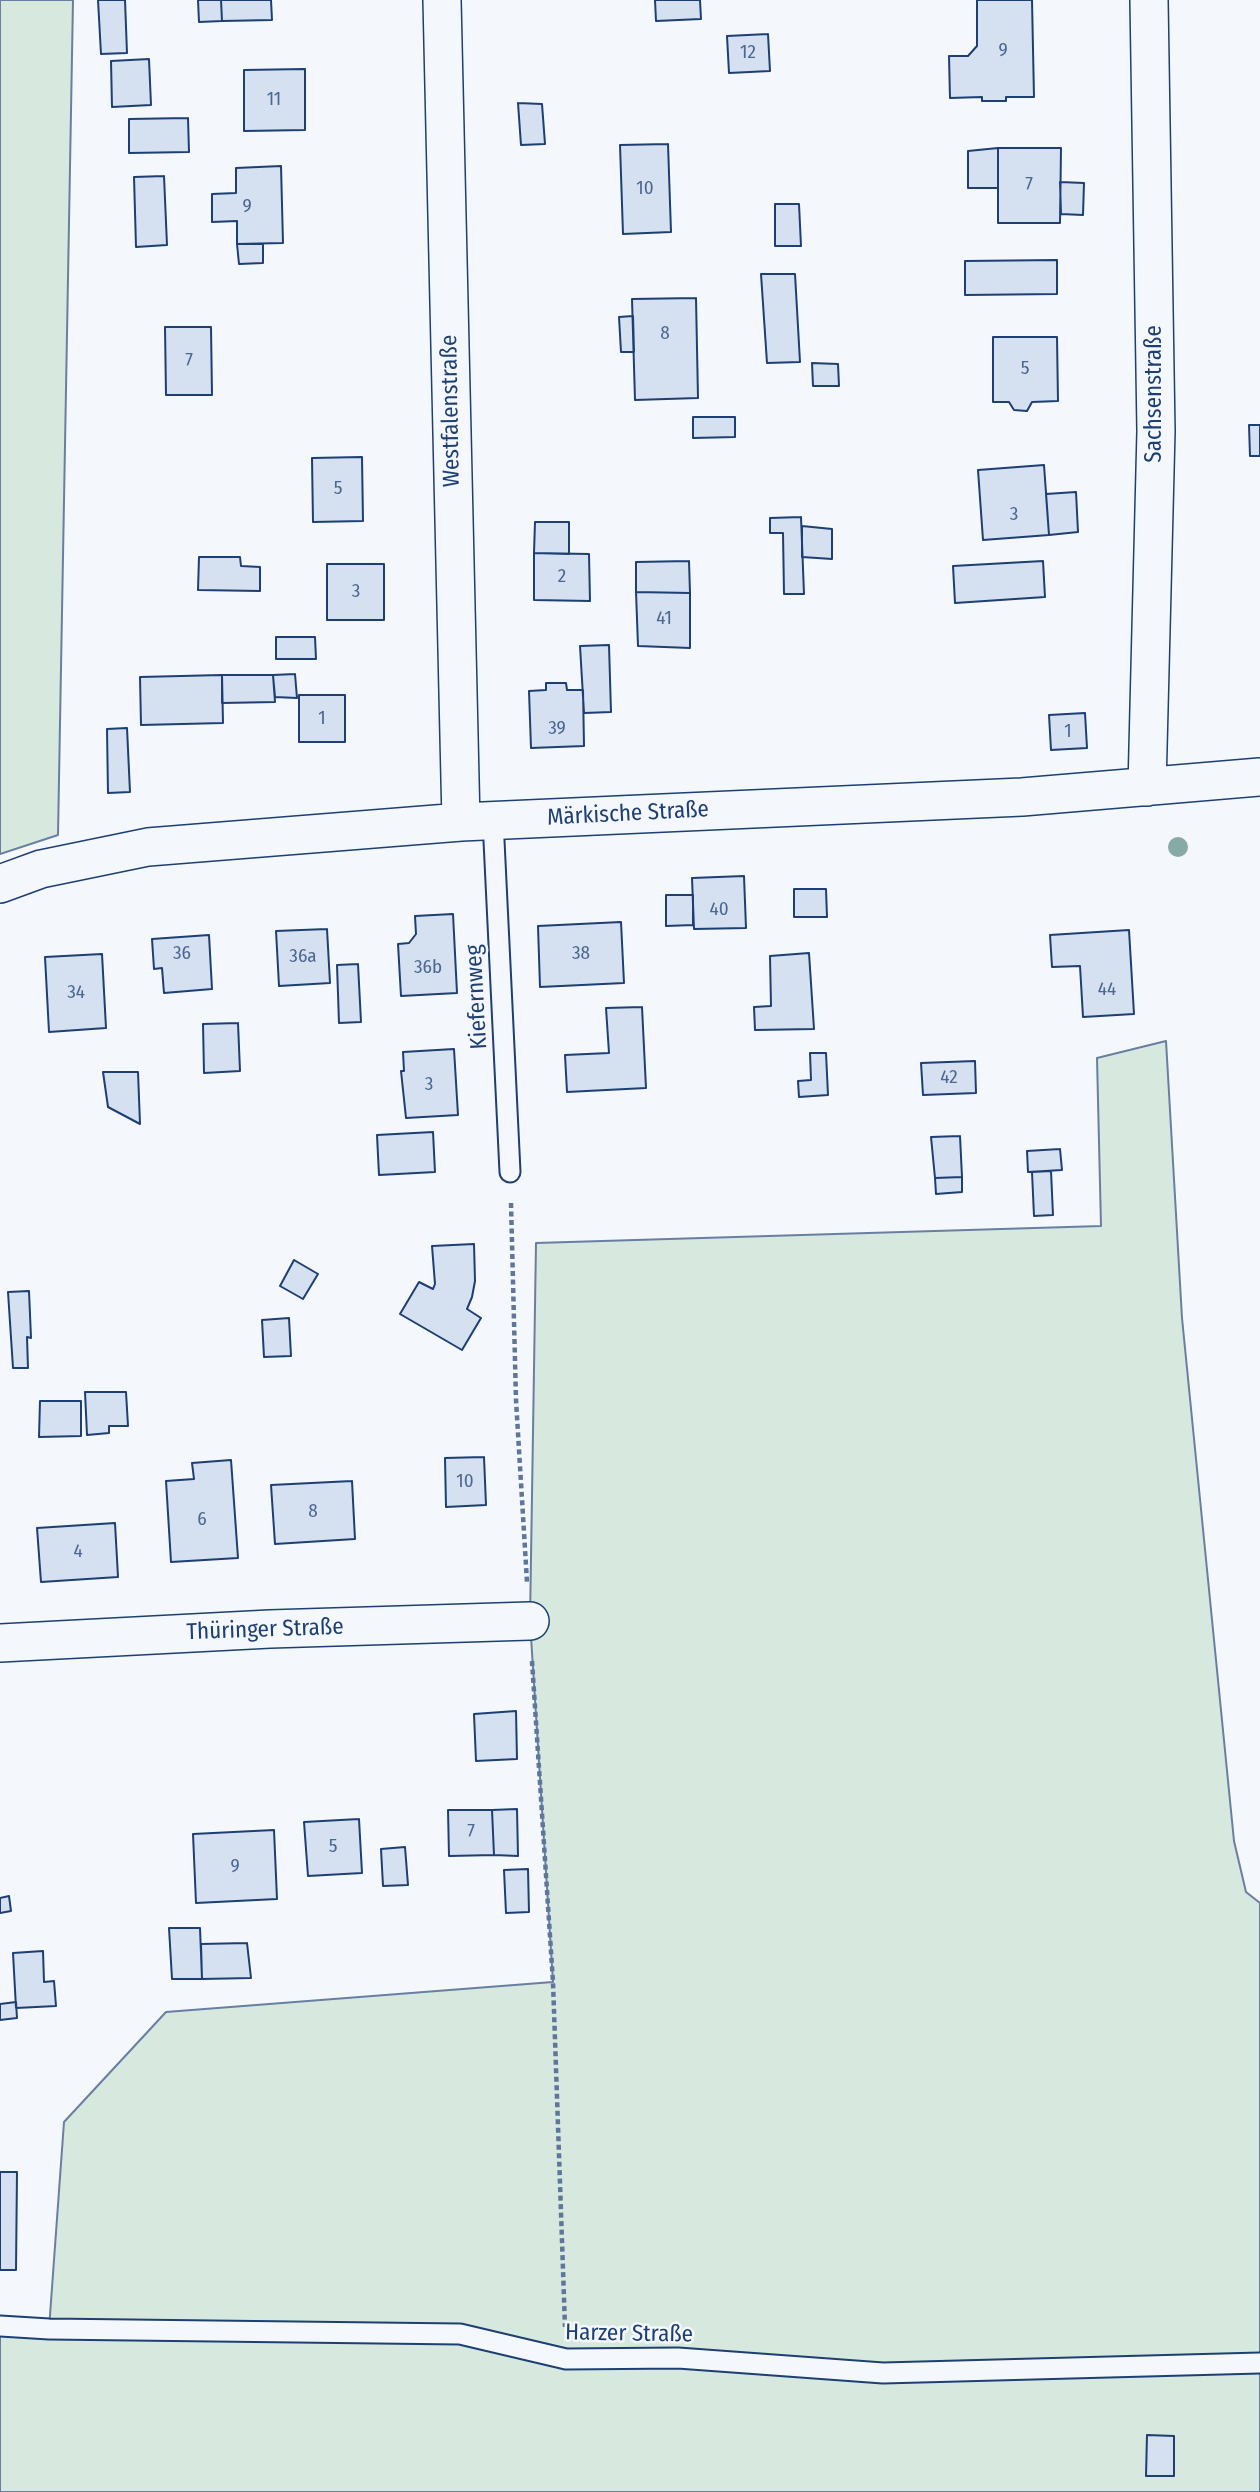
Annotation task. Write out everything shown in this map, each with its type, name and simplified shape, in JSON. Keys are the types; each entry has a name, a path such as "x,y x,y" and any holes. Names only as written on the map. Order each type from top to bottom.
{"street":[{"name":"Westfalenstraße","path":"442,0 477,821"},
{"name":"Sachsenstraße","path":"1147,788 1156,431 1149,0"},
{"name":"Märkische Straße","path":"0,884 41,869 148,847 477,821 1021,797 1260,776"},
{"name":"Thüringer Straße","path":"0,1643 270,1629 530,1621"}],"lane":[{"name":"Kiefernweg","path":"477,821 510,1172"},
{"name":"Harzer Straße","path":"0,2326 50,2329 460,2334 566,2359 678,2358 883,2372 1260,2364"}],"path":[{"path":"513,1233 516,1400 553,1982 566,2359"}],"shaded area":[{"path":"0,0 73,0 58,835 0,854"},
{"path":"1166,1041 1182,1318 1234,1841 1246,1892 1260,1903 1260,2492 0,2492 0,2326 49,2329 64,2122 166,2012 553,1982 530,1621 536,1243 1101,1226 1097,1058"}],"building":[{"path":"98,0 125,0 127,53 101,54"},
{"path":"198,0 221,0 222,21 199,22"},
{"path":"221,0 271,0 272,20 222,21"},
{"path":"655,0 700,0 701,19 656,21"},
{"path":"977,0 1032,0 1034,97 1006,97 1006,101 982,101 982,97 950,98 949,56 968,56 977,46"},
{"path":"768,34 770,71 729,73 727,36"},
{"path":"149,59 151,105 112,107 111,61"},
{"path":"305,69 305,130 244,131 244,70"},
{"path":"518,103 542,104 545,144 521,145"},
{"path":"188,118 189,152 129,153 129,119"},
{"path":"668,144 671,232 623,234 620,145"},
{"path":"998,148 1061,148 1060,223 998,223"},
{"path":"998,148 998,188 968,188 968,151"},
{"path":"281,166 283,243 237,244 237,221 212,222 212,194 236,193 236,168"},
{"path":"164,176 167,245 136,247 134,177"},
{"path":"1060,182 1084,183 1083,215 1061,214"},
{"path":"775,204 799,204 801,246 775,246"},
{"path":"237,244 263,244 263,263 239,264"},
{"path":"1057,260 1057,294 965,295 965,261"},
{"path":"761,274 795,274 800,362 767,363"},
{"path":"696,298 698,398 635,400 632,299"},
{"path":"633,316 634,352 621,352 619,317"},
{"path":"165,327 211,327 212,395 166,395"},
{"path":"993,337 1057,337 1058,401 1032,402 1027,411 1014,410 1009,402 993,402"},
{"path":"812,363 838,364 839,386 813,386"},
{"path":"693,417 735,417 735,437 693,438"},
{"path":"1249,425 1260,425 1260,456 1250,456"},
{"path":"362,457 363,521 313,522 312,458"},
{"path":"1044,465 1049,535 983,540 978,470"},
{"path":"1076,492 1078,532 1049,535 1046,494"},
{"path":"801,517 804,594 784,594 783,533 770,533 770,518"},
{"path":"535,522 569,522 569,554 534,553"},
{"path":"802,526 832,529 832,559 802,557"},
{"path":"534,553 589,554 590,601 534,600"},
{"path":"199,557 240,557 241,566 260,567 260,591 198,590"},
{"path":"689,561 690,593 636,592 636,562"},
{"path":"1043,561 1045,597 955,603 953,566"},
{"path":"327,564 384,564 384,620 327,620"},
{"path":"636,592 690,593 690,648 638,646"},
{"path":"276,637 315,637 316,659 276,659"},
{"path":"609,645 611,712 584,713 580,646"},
{"path":"295,674 297,698 275,697 273,675"},
{"path":"222,675 223,723 141,725 140,677"},
{"path":"222,675 273,675 275,702 222,703"},
{"path":"546,683 566,683 567,690 583,690 584,746 531,748 529,691 546,690"},
{"path":"299,695 345,695 345,742 299,742"},
{"path":"1085,713 1087,748 1051,750 1049,715"},
{"path":"127,728 130,792 108,793 107,729"},
{"path":"744,876 746,928 694,929 692,878"},
{"path":"794,889 826,889 827,917 794,917"},
{"path":"666,895 693,895 693,925 666,926"},
{"path":"453,914 457,993 401,996 398,944 409,943 416,934 415,916"},
{"path":"621,922 624,983 540,987 538,926"},
{"path":"327,929 330,983 279,986 276,931"},
{"path":"1129,930 1134,1014 1083,1017 1080,966 1052,967 1050,935"},
{"path":"209,935 212,989 164,993 162,968 154,969 152,939"},
{"path":"809,953 814,1029 755,1030 754,1007 771,1006 770,956"},
{"path":"102,954 106,1028 49,1032 45,957"},
{"path":"358,964 361,1022 339,1023 337,965"},
{"path":"642,1007 646,1088 567,1092 565,1055 609,1053 606,1008"},
{"path":"238,1023 240,1071 204,1073 203,1024"},
{"path":"454,1049 458,1115 406,1118 401,1071 404,1071 403,1052"},
{"path":"810,1053 826,1053 828,1095 799,1097 798,1081 811,1080"},
{"path":"975,1061 976,1093 923,1095 921,1063"},
{"path":"103,1072 138,1072 140,1124 108,1107"},
{"path":"433,1132 435,1172 379,1175 377,1135"},
{"path":"960,1136 962,1177 935,1178 931,1137"},
{"path":"1060,1149 1062,1170 1028,1172 1027,1151"},
{"path":"1051,1171 1053,1215 1034,1216 1032,1172"},
{"path":"962,1177 962,1192 936,1194 935,1178"},
{"path":"474,1244 475,1281 467,1309 481,1318 462,1350 400,1314 419,1282 433,1289 435,1284 432,1246"},
{"path":"294,1260 318,1274 303,1299 280,1286"},
{"path":"29,1291 31,1338 27,1337 28,1368 13,1368 8,1292"},
{"path":"289,1318 291,1356 264,1357 262,1320"},
{"path":"85,1392 126,1392 128,1426 109,1426 109,1433 87,1435"},
{"path":"40,1401 81,1401 81,1436 39,1437"},
{"path":"484,1457 486,1505 446,1507 445,1458"},
{"path":"231,1460 238,1558 171,1562 166,1481 194,1479 192,1463"},
{"path":"352,1481 355,1539 275,1544 271,1485"},
{"path":"115,1523 118,1577 41,1582 37,1528"},
{"path":"516,1711 517,1759 476,1761 474,1714"},
{"path":"517,1809 518,1856 494,1855 492,1810"},
{"path":"448,1810 492,1810 494,1855 449,1856"},
{"path":"359,1819 362,1873 308,1876 304,1822"},
{"path":"274,1830 277,1899 196,1903 193,1834"},
{"path":"405,1847 408,1885 383,1886 381,1849"},
{"path":"528,1869 529,1912 506,1913 504,1870"},
{"path":"9,1896 11,1911 0,1913 0,1898"},
{"path":"169,1928 200,1928 202,1979 172,1979"},
{"path":"247,1943 251,1978 202,1979 201,1944"},
{"path":"43,1951 44,1982 54,1981 56,2006 16,2008 13,1953"},
{"path":"16,2002 17,2018 0,2020 0,2004"},
{"path":"0,2172 17,2172 16,2270 0,2270"},
{"path":"1147,2435 1174,2436 1174,2476 1146,2476"}]}
